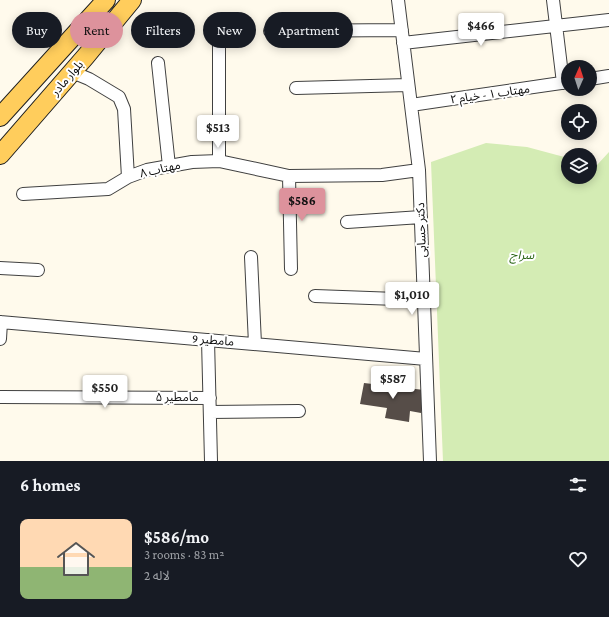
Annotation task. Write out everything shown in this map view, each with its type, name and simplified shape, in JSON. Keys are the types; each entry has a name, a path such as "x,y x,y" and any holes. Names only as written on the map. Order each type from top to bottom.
{"main road":[{"name":"بلوار مادر","path":"0,117 106,0"},
{"name":"بلوار مادر","path":"0,155 132,0"}],"street":[{"name":"دکتر حسابی","path":"398,0 419,170 430,461"},
{"path":"553,0 562,60"},
{"path":"403,43 609,20"},
{"path":"353,30 402,30"},
{"path":"219,48 219,161"},
{"path":"158,63 169,166"},
{"path":"72,72 89,79 119,97 124,109 128,177"},
{"path":"597,78 609,76"},
{"name":"مهتاب ۱ - خیام ۲","path":"411,105 561,84"},
{"path":"296,88 408,85"},
{"name":"مهتاب ۸","path":"23,194 108,189 128,177 147,170 192,162 219,161 289,176 382,175 419,170"},
{"path":"289,176 291,269"},
{"path":"347,222 421,217"},
{"path":"251,257 255,344"},
{"path":"0,268 38,270"},
{"path":"315,296 424,300"},
{"path":"0,322 0,339"},
{"name":"مامطیر 9","path":"0,322 426,359"},
{"path":"208,340 211,461"},
{"name":"مامطیر ۵","path":"0,396 210,398"},
{"path":"210,412 299,411"}],"green space":[{"name":"سراج","path":"486,143 527,147 561,156 561,184 597,184 597,165 609,152 609,461 443,461 431,162"}],"building":[{"path":"364,383 424,390 421,413 410,411 409,422 385,418 387,408 360,404"}]}
